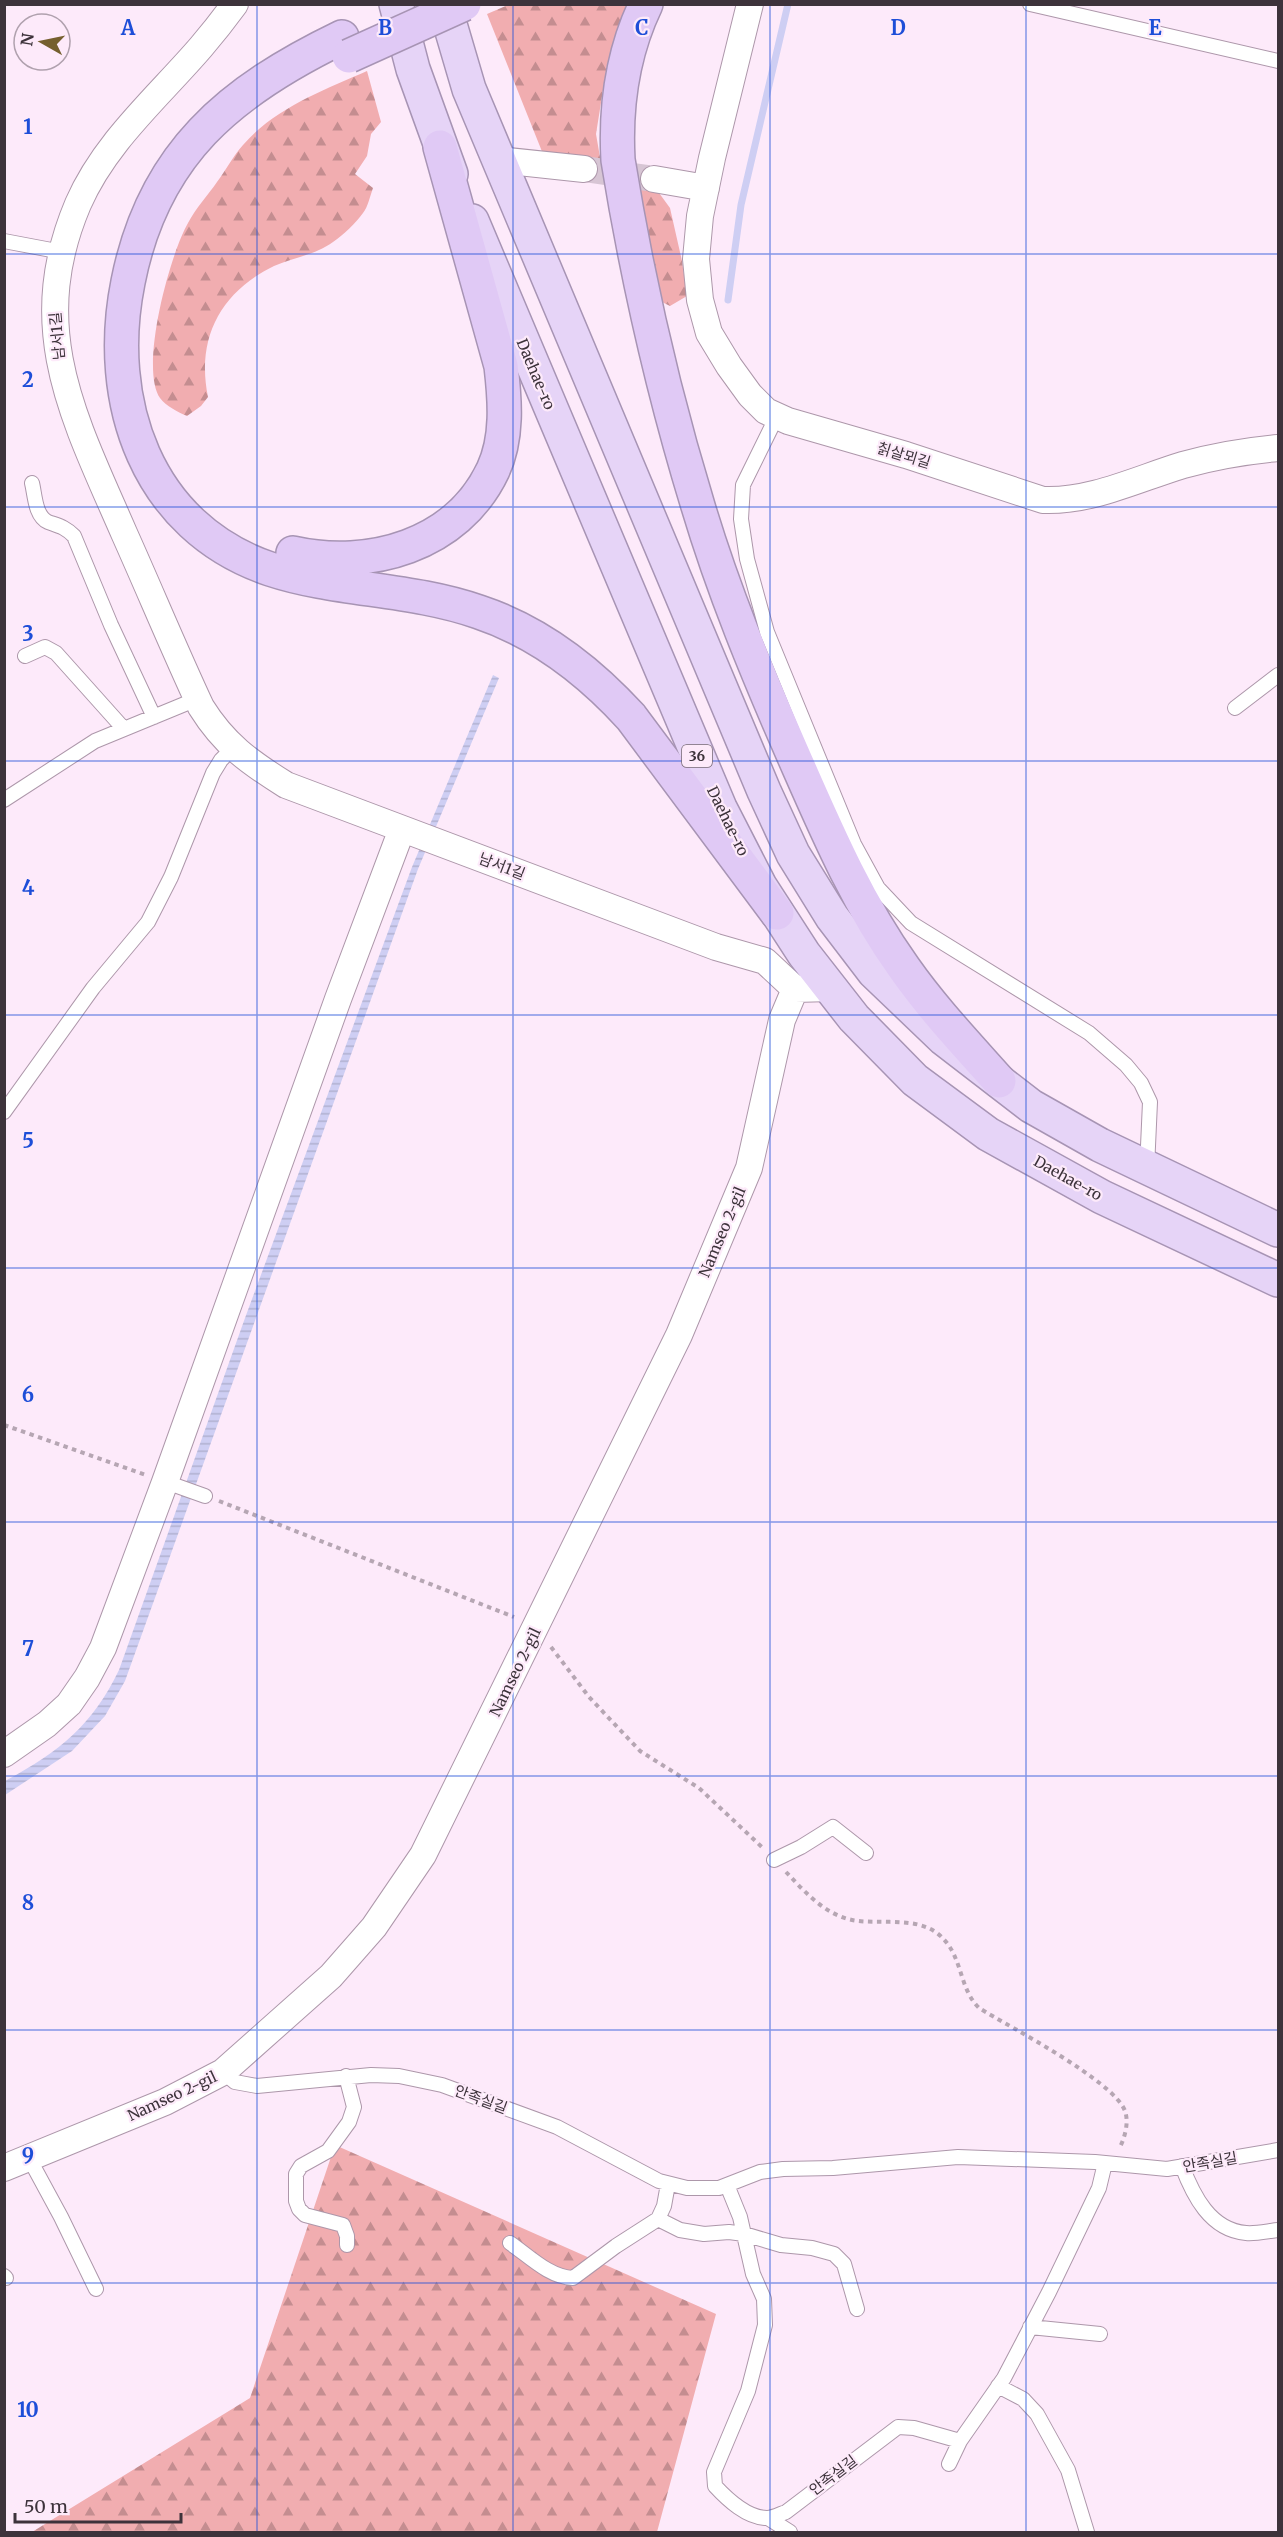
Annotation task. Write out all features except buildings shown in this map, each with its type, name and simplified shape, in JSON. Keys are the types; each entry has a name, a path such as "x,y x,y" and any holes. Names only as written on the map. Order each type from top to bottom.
{"highway":[{"name":"Daehae-ro","path":"396,4 413,69 440,147 680,718 720,808 760,886 804,954 854,1018 915,1080 988,1134 1102,1197 1278,1280"},
{"path":"409,4 278,94 232,129 208,153 175,201 161,229 149,267 140,317 138,347 147,409 156,433 181,478 219,519 238,531 283,551 308,556 358,559 381,555 407,548 452,522 470,506 493,468 504,422 505,395 501,366 440,147"},
{"path":"444,4 469,90 764,791 793,854 832,917 874,972 944,1039 1030,1106 1100,1145 1278,1230"},
{"path":"464,4 271,74 221,112 178,160 150,210 131,264 125,294 122,336 123,384 134,436 144,458 171,501 188,519 228,550 248,560 295,575 431,598 473,610 506,622 584,670 638,725 777,913"},
{"path":"646,4 635,28 621,82 617,124 618,160 648,322 671,416 698,508 726,590 776,714 828,836 856,893 904,968 941,1016 999,1081"}],"street":[{"name":"남서1길","path":"235,4 202,46 125,129 106,156 79,203 59,261 54,320 62,376 79,430 197,699 212,725 233,748 253,765 286,785 716,947 765,961 795,989"},
{"name":"칡살뫼길","path":"750,4 706,188 696,259 700,300 709,333 750,395 766,411 1043,500 1060,501 1125,486 1181,466 1230,453 1278,448"},
{"path":"499,160 584,169"},
{"path":"654,179 706,188"},
{"path":"4,1754 47,1724 69,1704 87,1678 103,1648 171,1484 234,1284 407,831"},
{"path":"795,989 831,988"},
{"name":"Namseo 2-gil","path":"4,2168 165,2102 223,2072 331,1976 374,1927 423,1855 679,1335 749,1168 782,1020 795,989"}],"lane":[{"path":"1030,4 1278,61"},
{"path":"4,241 62,252"},
{"path":"777,416 743,485 741,519 747,559 767,632 854,844 878,888 911,923 1089,1034 1126,1065 1141,1083 1150,1102 1147,1168"},
{"path":"32,483 39,514 45,521 65,527 74,536 111,625 154,717"},
{"path":"26,656 45,647 56,653 124,729"},
{"path":"1235,708 1278,675"},
{"path":"4,800 95,741 197,699"},
{"path":"4,1112 93,988 148,922 171,877 213,773 233,748"},
{"path":"171,1484 205,1496"},
{"path":"774,1860 833,1827 866,1853"},
{"name":"안족실길","path":"223,2072 235,2082 257,2086 346,2076 399,2076 442,2085 557,2127 668,2184 704,2189 727,2185 760,2172 783,2169 833,2168 958,2157 1105,2163 1153,2169 1278,2150"},
{"path":"346,2076 354,2107 349,2122 327,2151 301,2166 296,2174 296,2201 299,2210 305,2215 343,2225 347,2245"},
{"path":"29,2158 96,2289"},
{"path":"949,2464 960,2441 998,2386 1030,2327 1099,2188 1105,2163"},
{"path":"1182,2166 1200,2206 1221,2223 1248,2234 1278,2230"},
{"path":"510,2243 546,2270 565,2278 573,2278 658,2219 664,2206 668,2184"},
{"path":"727,2185 744,2234 753,2274 764,2299 765,2325 748,2391 714,2472 715,2486 727,2499 754,2516 768,2518 790,2532"},
{"path":"658,2219 680,2230 696,2233 744,2234 781,2245 812,2248 834,2254 844,2264 857,2309"},
{"path":"1030,2327 1100,2334"},
{"path":"998,2386 1023,2399 1036,2414 1068,2470 1087,2532"},
{"name":"안족실길","path":"768,2518 786,2512 898,2427 914,2428 960,2441"}],"path":[{"path":"4,1425 171,1484"},
{"path":"205,1496 502,1611 536,1628 589,1697 621,1733 660,1766 705,1793 807,1894 838,1915 851,1920 912,1924 926,1927 937,1933 958,1959 970,1999 979,2008 1072,2064 1118,2099 1126,2112 1123,2141 1118,2150 1105,2163"}],"green space":[{"path":"508,5 629,5 607,65 596,134 601,163 543,154 487,14"},
{"path":"367,71 381,122 371,134 367,156 355,174 373,188 365,211 349,229 327,246 274,266 239,289 216,320 209,337 205,376 208,397 201,406 187,416 176,411 160,398 154,383 153,362 159,311 173,259 188,223 243,145 270,120 301,101"},
{"path":"635,185 654,186 670,208 687,296 670,306 662,302 645,239"},
{"path":"335,2145 716,2314 657,2532 32,2532 250,2398"}],"water":[{"path":"493,675 499,678 418,869 125,1681 105,1716 72,1751 5,1795 5,1781 58,1748 85,1722 109,1690 119,1670 245,1318 412,867"}],"waterway":[{"path":"728,300 741,205 788,4"}],"tunnel":[{"path":"584,169 654,179"}]}
